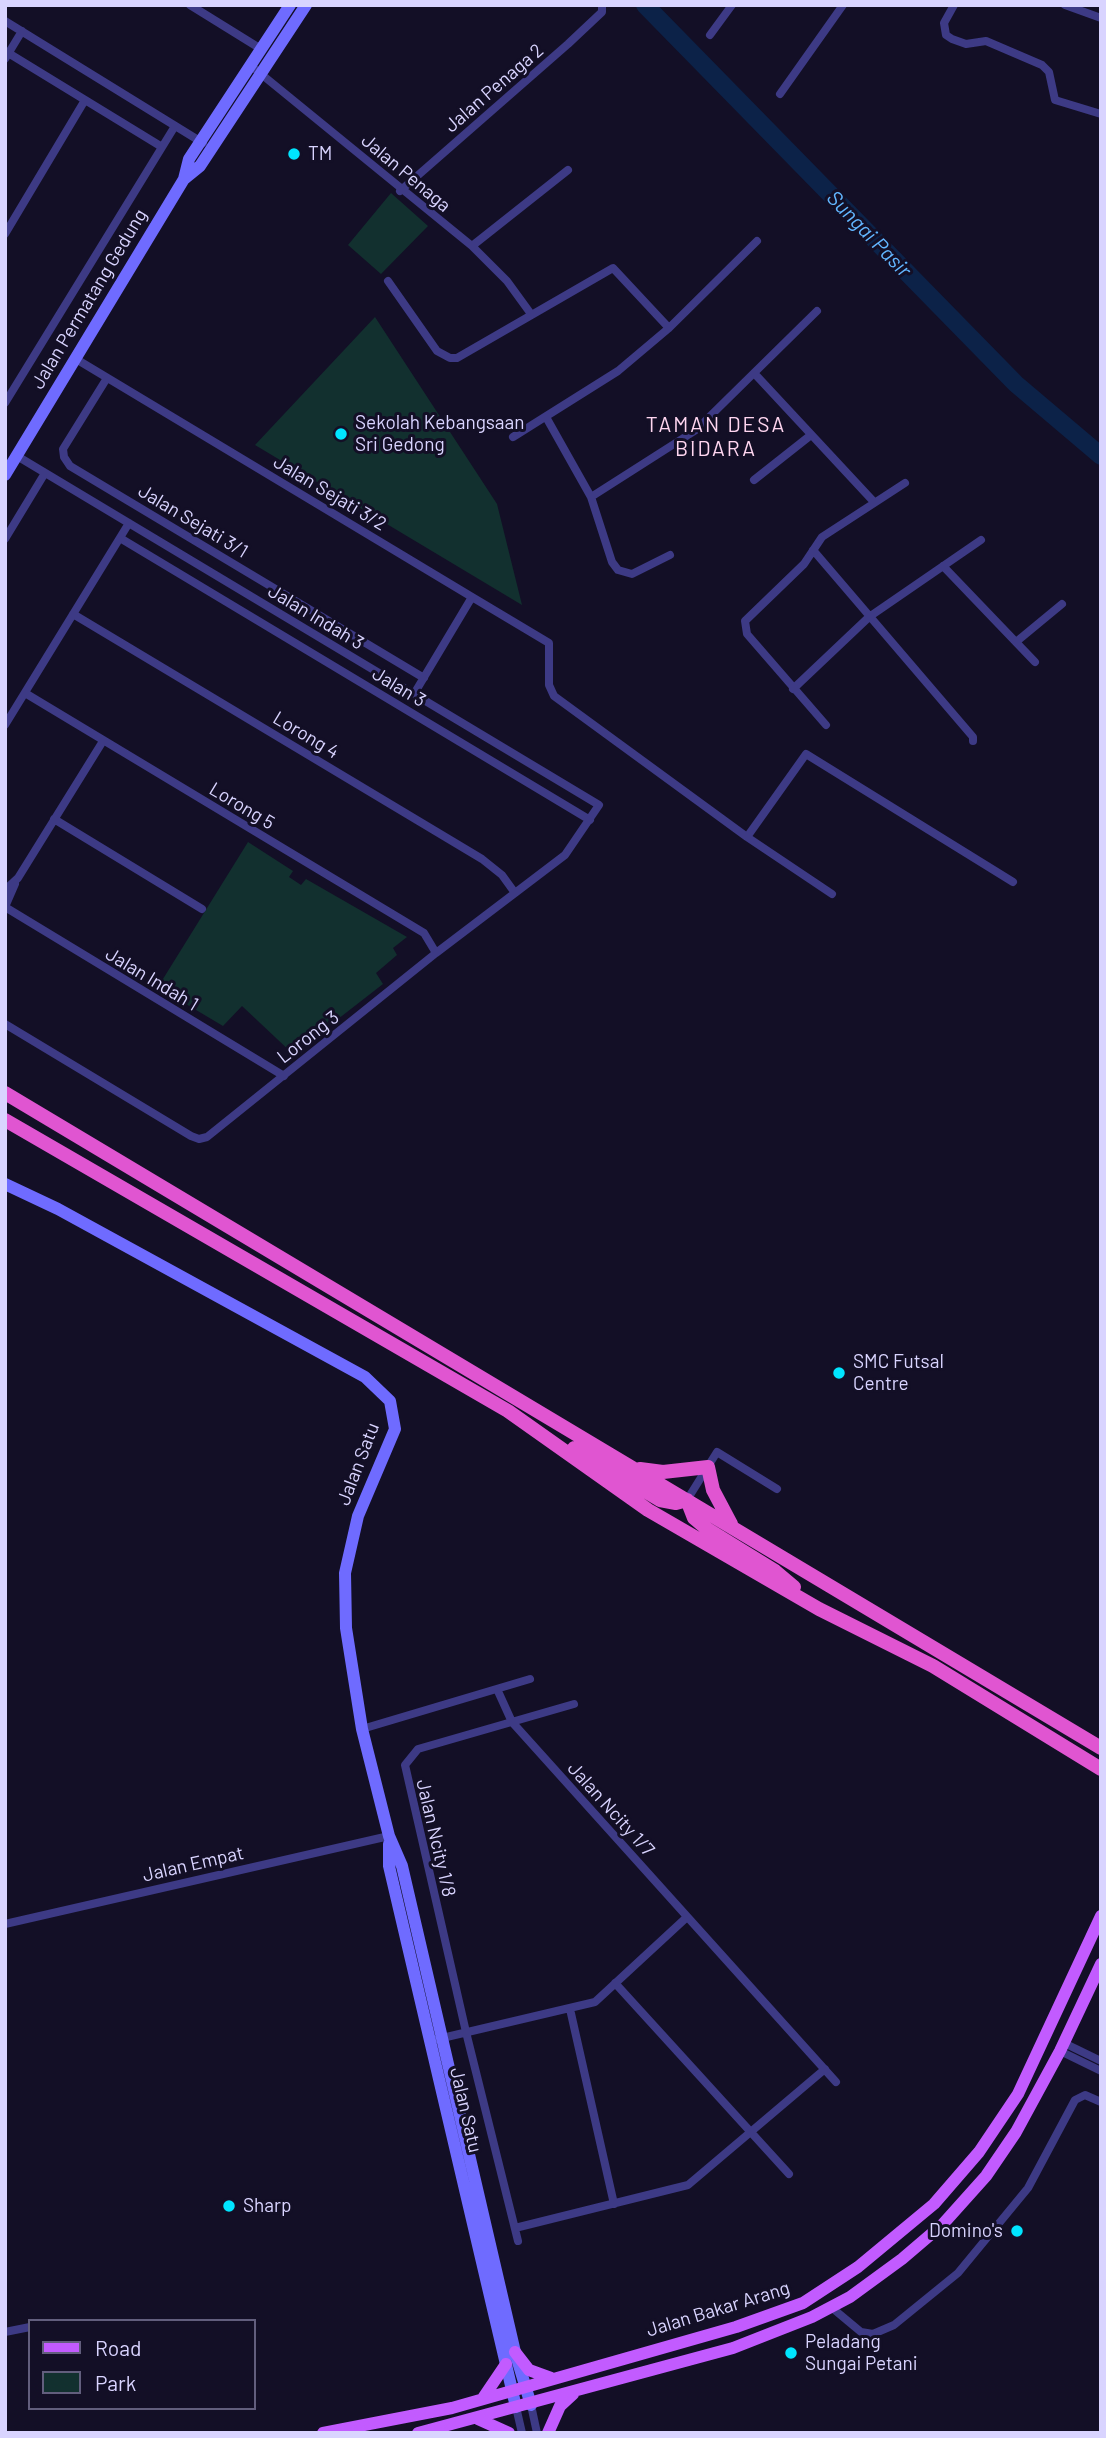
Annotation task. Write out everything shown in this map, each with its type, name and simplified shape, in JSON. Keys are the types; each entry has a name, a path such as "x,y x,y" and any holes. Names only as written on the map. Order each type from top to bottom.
{"highway":[{"path":"5,1093 1101,1748"},
{"path":"5,1120 544,1430 660,1500 676,1503 687,1500"},
{"path":"508,1411 648,1510 819,1609 933,1666 1099,1769"},
{"path":"632,1468 663,1472 708,1467 713,1490 732,1526"},
{"path":"687,1500 694,1518 707,1529 775,1571 819,1609"}],"main road":[{"name":"Jalan Permatang Gedung","path":"256,69 261,49 290,5"},
{"name":"Jalan Permatang Gedung","path":"5,475 184,179 200,166 206,145 256,69 306,5"},
{"name":"Jalan Satu","path":"5,1177 58,1209 365,1377 390,1401 395,1429 358,1516 345,1573 346,1628 362,1729 389,1836 402,1866 516,2407"},
{"name":"Jalan Satu","path":"5,1184 58,1209"},
{"name":"Jalan Bakar Arang","path":"323,2433 482,2399 736,2327 803,2303 858,2267 934,2204 979,2152 1018,2094 1101,1916"},
{"name":"Jalan Bakar Arang","path":"418,2433 573,2394 733,2348 831,2307 902,2259 943,2224 977,2186 1016,2132 1062,2047 1101,1964"},
{"name":"Jalan Satu","path":"437,2040 514,2352 531,2405"},
{"path":"514,2352 529,2370 551,2378"},
{"path":"482,2399 506,2364"},
{"path":"548,2433 560,2406 573,2394"},
{"path":"477,2418 509,2433"}],"street":[{"path":"190,5 261,49"},
{"name":"Jalan Penaga 2","path":"400,191 568,44 602,12 602,5"},
{"path":"710,35 732,5"},
{"path":"780,94 843,5"},
{"path":"954,5 944,23 946,34 958,42 986,41 1042,65 1049,72 1055,100 1101,114"},
{"path":"1065,5 1101,18"},
{"path":"5,21 206,145"},
{"path":"22,31 7,54 162,147"},
{"name":"Jalan Penaga","path":"256,69 400,191 472,246 508,281 531,314"},
{"path":"5,234 85,100"},
{"path":"5,403 175,126"},
{"path":"472,246 568,170"},
{"path":"513,437 635,359 757,241"},
{"path":"388,281 437,351 450,358 457,358 613,268 669,328"},
{"path":"591,497 696,430 817,311"},
{"name":"Jalan Sejati 3/2","path":"76,359 549,643 549,685 554,696 747,837"},
{"path":"754,373 874,502"},
{"name":"Jalan Sejati 3/1","path":"107,377 63,449 64,457 71,466 424,678"},
{"path":"546,417 591,497 612,562 618,570 632,574 670,555"},
{"path":"754,480 811,435"},
{"name":"Jalan Indah 3","path":"16,456 599,805"},
{"path":"5,539 45,472"},
{"path":"826,725 747,634 744,624 804,564 822,537 905,483"},
{"path":"5,725 129,523"},
{"name":"Jalan 3","path":"120,538 590,820"},
{"path":"793,689 869,617 981,540"},
{"path":"813,550 973,737 973,741"},
{"path":"943,566 1035,662"},
{"path":"414,694 472,597"},
{"path":"1016,642 1062,604"},
{"name":"Lorong 4","path":"73,614 482,859 502,875 515,893"},
{"name":"Lorong 5","path":"25,693 424,933 436,953"},
{"path":"5,907 18,878 103,741"},
{"path":"832,894 747,837 806,754 1013,882"},
{"name":"Lorong 3","path":"5,1024 80,1072 199,1139 207,1137 436,953 565,855 599,805"},
{"path":"54,819 202,909"},
{"path":"5,890 18,878"},
{"name":"Jalan Indah 1","path":"5,907 284,1076"},
{"path":"687,1500 717,1452 777,1489"},
{"path":"362,1729 530,1679"},
{"name":"Jalan Ncity 1/7","path":"497,1689 512,1722 836,2082"},
{"path":"512,1722 574,1704"},
{"name":"Jalan Ncity 1/8","path":"466,2032 405,1765 418,1749 512,1722"},
{"name":"Jalan Empat","path":"5,1924 389,1836"},
{"path":"437,2040 595,2002 687,1917"},
{"path":"615,1983 789,2174"},
{"path":"570,2010 614,2204"},
{"path":"466,2032 518,2241"},
{"path":"1062,2047 1101,2061"},
{"path":"1062,2047 1101,2071"},
{"path":"515,2228 688,2185 825,2069"},
{"path":"831,2307 861,2332 873,2334 894,2325 958,2273 1028,2188 1075,2100 1085,2095 1101,2102"},
{"path":"5,2332 28,2327"},
{"path":"531,2405 537,2433"},
{"path":"516,2407 522,2433"}],"green space":[{"path":"391,193 428,226 381,274 348,245"},
{"path":"375,317 497,504 522,605 255,445"},
{"path":"248,842 293,871 289,877 301,885 306,879 407,937 393,948 397,955 376,973 383,984 293,1054 242,1006 223,1026 186,1004 187,1000 174,991 170,995 158,987"}],"waterway":[{"name":"Sungai Pasir","path":"645,5 1016,384 1101,456"}],"place":[{"name":"TM","path":"294,154"},
{"name":"Sekolah Kebangsaan Sri Gedong","path":"341,434"},
{"name":"SMC Futsal Centre","path":"839,1373"},
{"name":"Sharp","path":"229,2206"},
{"name":"Domino's","path":"1017,2231"},
{"name":"Peladang Sungai Petani","path":"791,2353"}],"district":[{"name":"TAMAN DESA BIDARA","path":"716,437"}]}
